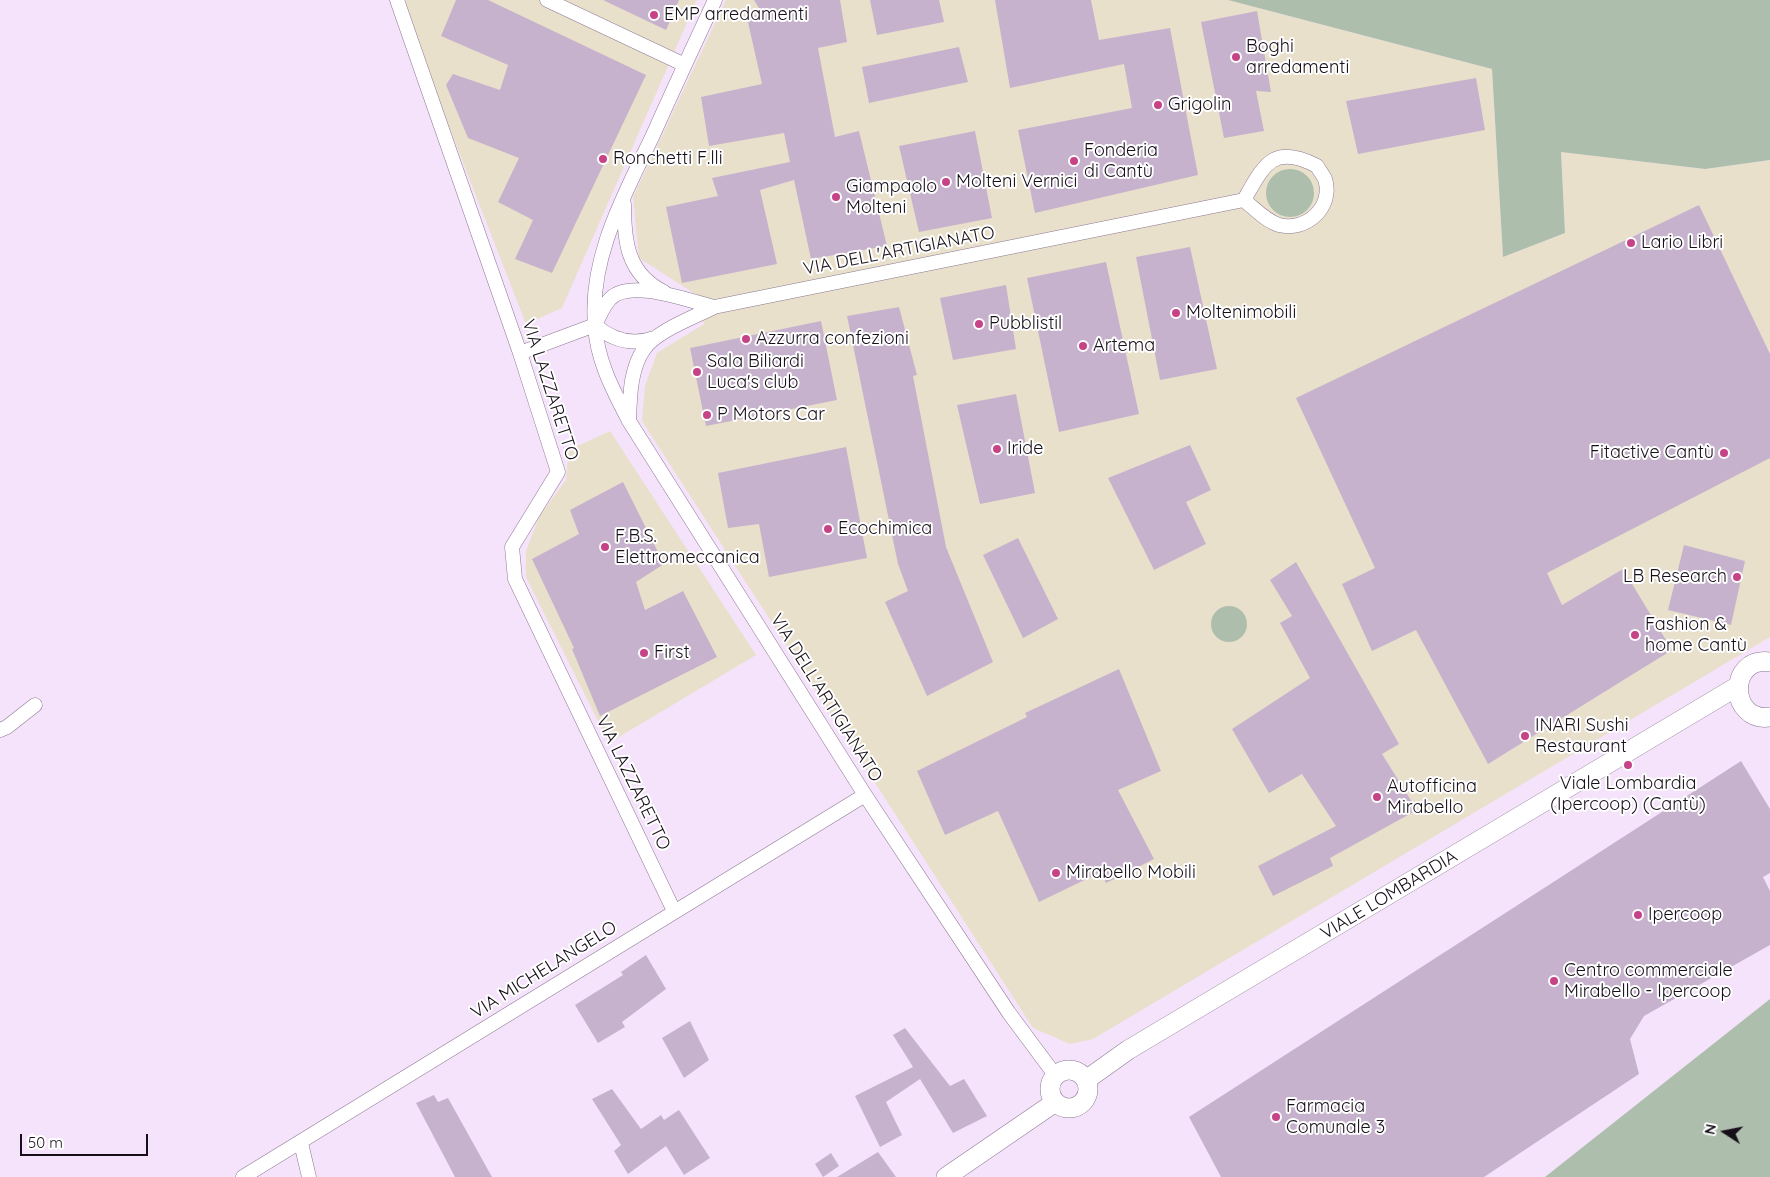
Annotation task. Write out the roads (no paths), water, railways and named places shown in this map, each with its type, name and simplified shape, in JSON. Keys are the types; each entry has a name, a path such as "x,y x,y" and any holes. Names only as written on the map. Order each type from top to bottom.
{"main road":[{"path":"1749,712 1740,701 1738,686 1744,671 1751,665 1759,662 1770,662"},
{"name":"VIALE LOMBARDIA","path":"1086,1080 1128,1050 1738,686"},
{"name":"VIALE LOMBARDIA","path":"1694,712 1723,707 1749,712 1758,716 1770,717"},
{"path":"1066,1070 1078,1072 1086,1080 1088,1086 1086,1098 1078,1106 1066,1109 1051,1098 1050,1086 1055,1076 1066,1070"},
{"path":"946,1177 1054,1102"}],"street":[{"name":"VIA LAZZARETTO","path":"397,0 520,353 558,472 512,547 515,579 674,911"},
{"path":"547,0 685,65"},
{"name":"VIA DELL'ARTIGIANATO","path":"715,0 624,196 604,247 596,294 595,325 603,370 629,421 865,795 1009,1013 1055,1076"},
{"path":"1291,156 1306,160 1317,166 1325,180 1326,198 1316,216 1304,224 1290,227 1278,225 1268,220 1244,200 1262,168 1274,159 1291,156"},
{"name":"VIA DELL'ARTIGIANATO","path":"624,196 625,238 631,260 655,287 679,298"},
{"name":"VIA DELL'ARTIGIANATO","path":"629,421 630,391 644,348 658,336 714,307 1244,200"},
{"name":"VIA DELL'ARTIGIANATO","path":"595,325 610,299 623,292 637,289 714,307"},
{"path":"520,353 595,325 608,336 623,341 642,342 658,336"},
{"path":"0,730 7,727 35,705"},
{"name":"VIA MICHELANGELO","path":"243,1177 865,795"},
{"path":"301,1143 309,1177"}],"place":[{"name":"EMP arredamenti","path":"654,15"},
{"name":"Boghi arredamenti","path":"1236,57"},
{"name":"Grigolin","path":"1158,105"},
{"name":"Ronchetti F.lli","path":"603,159"},
{"name":"Fonderia di Cantù","path":"1074,161"},
{"name":"Molteni Vernici","path":"946,182"},
{"name":"Giampaolo Molteni","path":"836,197"},
{"name":"Lario Libri","path":"1631,243"},
{"name":"Moltenimobili","path":"1176,313"},
{"name":"Pubblistil","path":"979,324"},
{"name":"Azzurra confezioni","path":"746,339"},
{"name":"Artema","path":"1083,346"},
{"name":"Sala Biliardi Luca's club","path":"697,372"},
{"name":"P Motors Car","path":"707,415"},
{"name":"Iride","path":"997,449"},
{"name":"Fitactive Cantù","path":"1724,453"},
{"name":"Ecochimica","path":"828,529"},
{"name":"F.B.S. Elettromeccanica","path":"605,547"},
{"name":"LB Research","path":"1737,577"},
{"name":"Fashion & home Cantù","path":"1635,635"},
{"name":"First","path":"644,653"},
{"name":"INARI Sushi Restaurant","path":"1525,736"},
{"name":"Viale Lombardia (Ipercoop) (Cantù)","path":"1628,765"},
{"name":"Autofficina Mirabello","path":"1377,797"},
{"name":"Mirabello Mobili","path":"1056,873"},
{"name":"Ipercoop","path":"1638,915"},
{"name":"Centro commerciale Mirabello - Ipercoop","path":"1554,981"},
{"name":"Farmacia Comunale 3","path":"1276,1117"}]}
